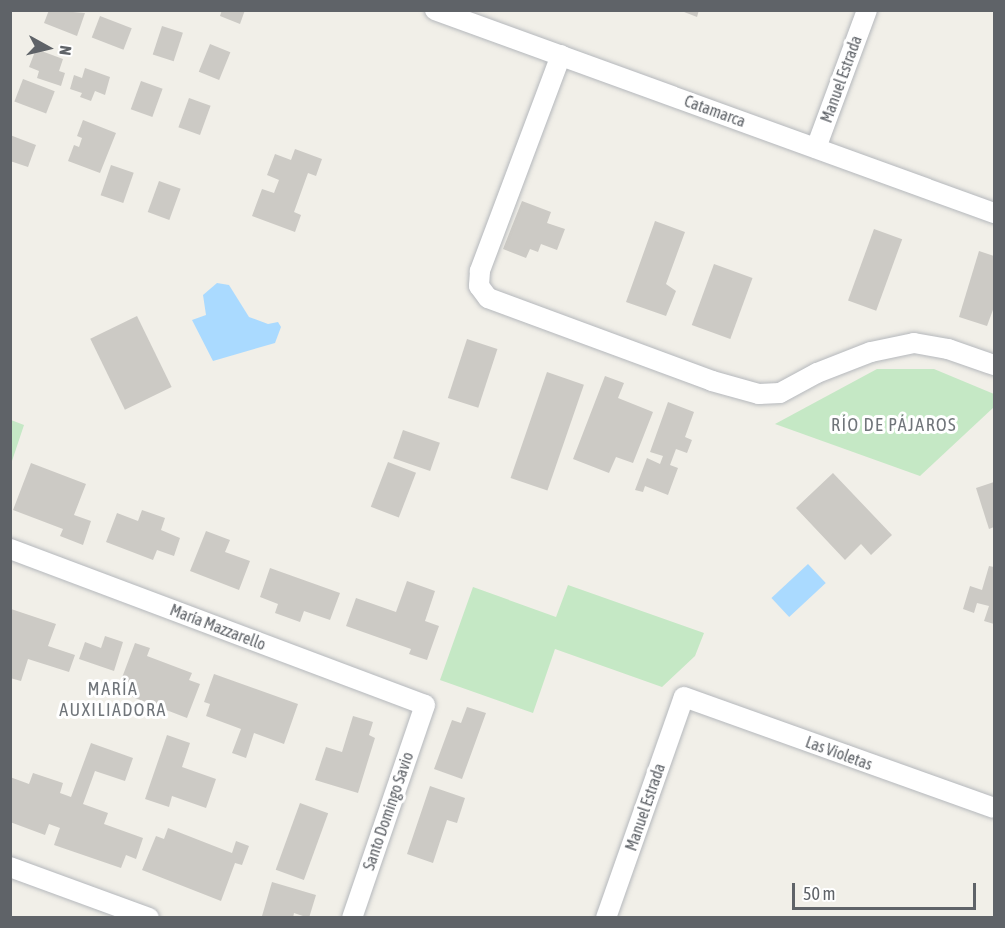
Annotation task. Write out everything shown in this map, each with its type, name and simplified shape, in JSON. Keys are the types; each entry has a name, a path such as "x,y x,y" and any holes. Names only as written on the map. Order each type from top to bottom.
{"street":[{"name":"Catamarca","path":"435,10 994,213"},
{"name":"Manuel Estrada","path":"816,148 867,10"},
{"path":"561,55 480,271 479,286 488,298 691,374 759,394 780,393 817,373 871,352 914,343 948,350 994,365"},
{"name":"María Mazzarello","path":"10,549 425,705"},
{"name":"Manuel Estrada","path":"606,918 684,698"},
{"name":"Las Violetas","path":"684,698 994,808"},
{"name":"Santo Domingo Savio","path":"352,918 425,705"},
{"path":"10,867 110,911 149,918"}],"green space":[{"path":"877,369 934,369 994,394 994,407 920,476 775,424"},
{"path":"10,420 24,425 11,464"},
{"path":"568,585 704,633 695,656 662,687 555,649 533,713 440,680 473,587 556,617"}],"water":[{"path":"217,283 229,285 249,317 268,324 278,322 281,327 275,343 213,361 192,320 206,315 203,295"},
{"path":"808,564 826,583 789,617 771,598"}],"building":[{"path":"49,10 85,13 77,36 44,23"},
{"path":"222,10 245,10 240,24 220,16"},
{"path":"679,10 699,10 697,17"},
{"path":"100,16 132,28 123,50 92,37"},
{"path":"162,26 183,33 174,61 153,55"},
{"path":"210,44 230,52 219,80 199,72"},
{"path":"36,49 63,59 59,71 65,73 61,86 37,78 39,71 29,67"},
{"path":"85,68 110,77 105,95 95,91 91,101 80,97 82,93 70,89 74,75 82,78"},
{"path":"23,79 55,91 46,114 14,101"},
{"path":"141,81 163,89 152,117 131,109"},
{"path":"189,98 211,106 200,135 178,127"},
{"path":"83,120 116,133 100,173 68,161 74,145 79,147 82,138 77,136"},
{"path":"10,135 36,145 28,167 10,161"},
{"path":"295,149 322,159 316,176 308,173 294,212 301,215 295,232 252,216 262,189 274,193 279,180 267,175 275,154 291,160"},
{"path":"111,165 134,173 123,203 101,195"},
{"path":"159,181 181,189 169,220 148,212"},
{"path":"522,201 551,212 547,223 565,229 557,250 541,244 538,252 530,249 526,258 503,249"},
{"path":"655,221 685,232 666,284 676,291 666,316 626,302"},
{"path":"874,229 902,239 876,311 848,300"},
{"path":"979,251 994,256 994,307 987,326 959,317"},
{"path":"714,264 753,278 730,339 692,325"},
{"path":"137,316 172,387 125,410 90,339"},
{"path":"467,339 497,349 478,408 448,398"},
{"path":"547,372 584,385 547,491 511,478"},
{"path":"605,376 624,383 618,398 653,412 633,463 616,457 609,473 573,459"},
{"path":"668,402 694,412 685,437 692,440 687,453 676,449 670,465 678,468 668,495 645,486 643,492 635,490 647,458 660,464 663,456 650,452"},
{"path":"403,430 440,443 430,471 393,458"},
{"path":"388,462 416,473 399,518 371,507"},
{"path":"31,463 86,484 74,515 91,521 83,545 60,536 63,529 13,510"},
{"path":"833,473 892,535 871,555 861,544 845,560 796,508"},
{"path":"994,482 994,527 989,529 976,488"},
{"path":"142,510 165,518 161,530 180,538 174,556 157,550 153,560 106,542 117,513 138,521"},
{"path":"206,531 230,540 225,552 250,561 239,590 190,571"},
{"path":"989,566 994,567 994,624 984,621 989,606 977,603 974,613 963,609 970,586 982,590"},
{"path":"270,568 340,593 330,620 304,611 300,622 275,613 278,604 260,597"},
{"path":"407,581 435,591 425,621 439,626 427,660 409,654 411,649 346,626 356,598 396,612"},
{"path":"11,609 56,624 48,646 75,655 69,672 28,659 21,681 10,678"},
{"path":"105,636 123,642 114,671 79,659 85,642 101,648"},
{"path":"135,643 150,648 147,656 192,673 189,680 200,684 187,718 117,691"},
{"path":"214,674 298,704 284,744 254,733 246,758 232,753 241,729 206,716 210,704 204,702"},
{"path":"467,707 486,713 462,779 434,769 452,720 461,723"},
{"path":"353,716 373,722 369,735 375,738 358,793 315,780 326,747 342,752"},
{"path":"167,735 190,743 182,767 216,779 206,808 172,796 169,807 145,799"},
{"path":"91,743 133,758 125,781 95,771 83,804 108,813 104,824 143,838 136,859 126,855 121,868 54,845 60,828 49,824 45,835 10,822 10,777 29,784 33,773 63,783 60,793 71,797"},
{"path":"430,786 465,798 457,823 447,820 433,863 407,854"},
{"path":"300,803 328,813 304,880 276,870"},
{"path":"168,828 232,853 236,841 249,846 242,865 235,863 221,901 142,870 156,836 164,839"},
{"path":"272,882 316,895 309,918 294,913 293,918 262,916"}],"district":[{"name":"RÍO DE PÁJAROS","path":"894,425"},
{"name":"MARÍA AUXILIADORA","path":"113,700"}]}
